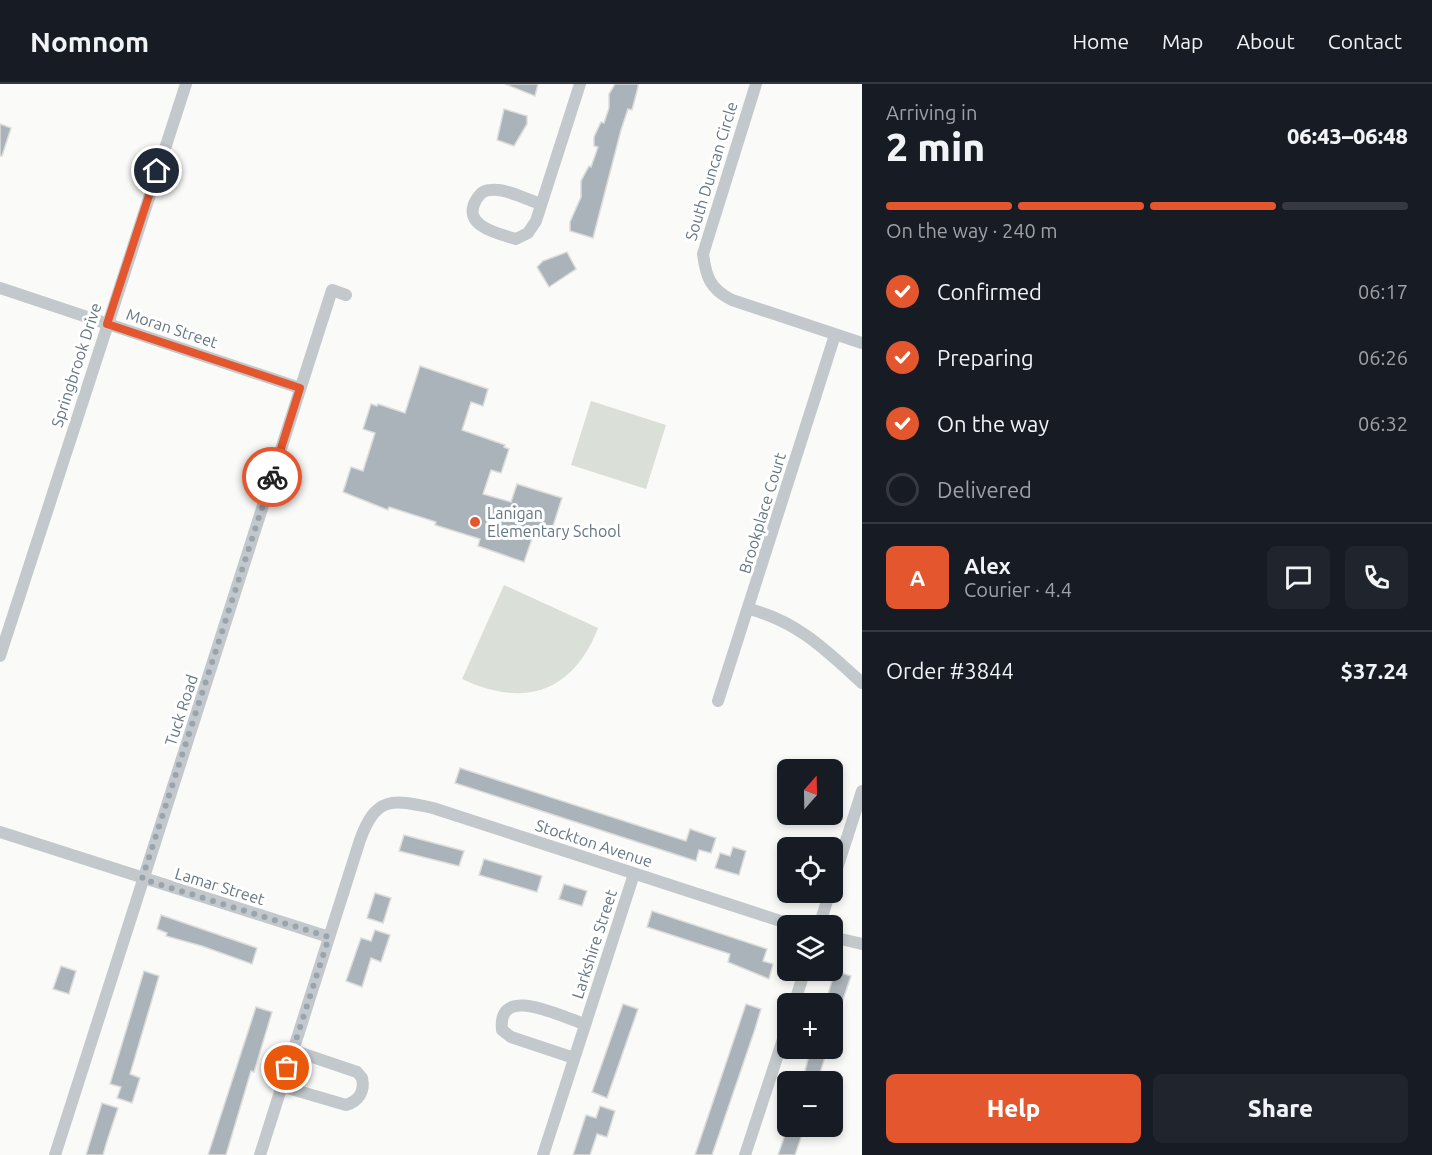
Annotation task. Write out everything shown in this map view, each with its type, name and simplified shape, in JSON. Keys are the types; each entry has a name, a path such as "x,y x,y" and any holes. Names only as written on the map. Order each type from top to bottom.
{"street":[{"name":"Springbrook Drive","path":"0,656 186,84"},
{"path":"541,204 496,190 488,190 482,192 473,209 474,216 483,228 516,239 523,237 533,228 541,204 580,84"},
{"name":"South Duncan Circle","path":"756,84 705,247 706,272 717,293 862,343"},
{"name":"Moran Street","path":"0,288 300,388"},
{"name":"Tuck Road","path":"55,1155 332,290 346,295"},
{"name":"Brookplace Court","path":"718,701 835,335"},
{"path":"749,609 770,614 798,628 862,683"},
{"path":"843,850 862,791"},
{"name":"Stockton Avenue","path":"329,937 368,819 381,806 399,801 433,808 777,920"},
{"name":"Lamar Street","path":"0,832 329,937"},
{"name":"Larkshire Street","path":"543,1155 634,874"},
{"path":"260,1155 329,937"},
{"path":"843,940 862,944"},
{"name":"Larkshire Street","path":"574,1058 511,1037 502,1030 501,1018 505,1009 513,1005 525,1005 585,1024"},
{"path":"281,1086 346,1105 357,1100 362,1092 362,1078 357,1072 292,1050"},
{"path":"745,1155 777,1058"}],"shaded area":[{"path":"591,401 666,425 646,489 571,465"},
{"path":"504,585 598,628 575,667 560,680 544,689 525,693 505,692 484,688 462,679"}],"building":[{"path":"505,84 538,84 535,96"},
{"path":"615,84 638,84 638,87 632,110 628,109 621,130 593,238 570,231 570,222 581,197 581,181 589,166 591,167 598,147 594,146 594,137 601,122 604,123 609,108 609,94"},
{"path":"504,109 527,116 527,124 514,146 497,140"},
{"path":"0,124 11,128 2,156 0,156"},
{"path":"567,252 576,269 549,287 537,267 543,261"},
{"name":"Lanigan Elementary School","path":"420,366 488,389 483,406 471,402 462,430 505,445 504,447 509,449 501,473 491,470 483,494 511,502 517,484 562,498 553,526 556,527 553,536 535,530 524,562 478,546 480,539 389,507 388,510 343,492 351,467 363,471 375,433 363,429 371,404 405,413"},
{"path":"460,768 686,841 690,829 716,838 711,853 699,850 696,861 455,783"},
{"path":"404,835 464,851 459,866 399,851"},
{"path":"733,847 746,851 739,875 715,868 720,853 730,856"},
{"path":"484,859 542,876 537,892 479,875"},
{"path":"564,884 587,891 582,906 559,899"},
{"path":"375,893 391,898 383,923 367,918"},
{"path":"652,911 767,949 763,961 773,964 769,979 728,962 730,954 647,927"},
{"path":"161,915 257,948 252,964 166,936 167,933 157,929"},
{"path":"375,930 390,935 381,962 371,958 362,987 346,981 361,938 371,941"},
{"path":"61,966 76,971 69,994 53,989"},
{"path":"144,971 159,976 130,1074 140,1078 132,1103 117,1098 121,1087 110,1084"},
{"path":"843,974 851,976 843,1000 843,993 828,993 832,981 843,981"},
{"path":"623,1004 638,1009 607,1098 592,1092"},
{"path":"746,1004 761,1009 754,1032 712,1155 695,1155"},
{"path":"256,1007 272,1012 254,1072 251,1071 226,1155 208,1155"},
{"path":"808,1059 824,1059 821,1071 805,1071"},
{"path":"102,1103 118,1108 103,1155 86,1155"},
{"path":"600,1106 615,1111 607,1137 597,1134 590,1155 573,1155 586,1115 596,1118"},
{"path":"784,1137 801,1137 795,1155 778,1155"}],"way so far":[{"path":"272,477 229,616 142,879 329,937 287,1068"}],"place":[{"name":"Lanigan Elementary School","path":"475,522"}],"route":[{"path":"157,171 107,324 300,388 272,477"}]}
